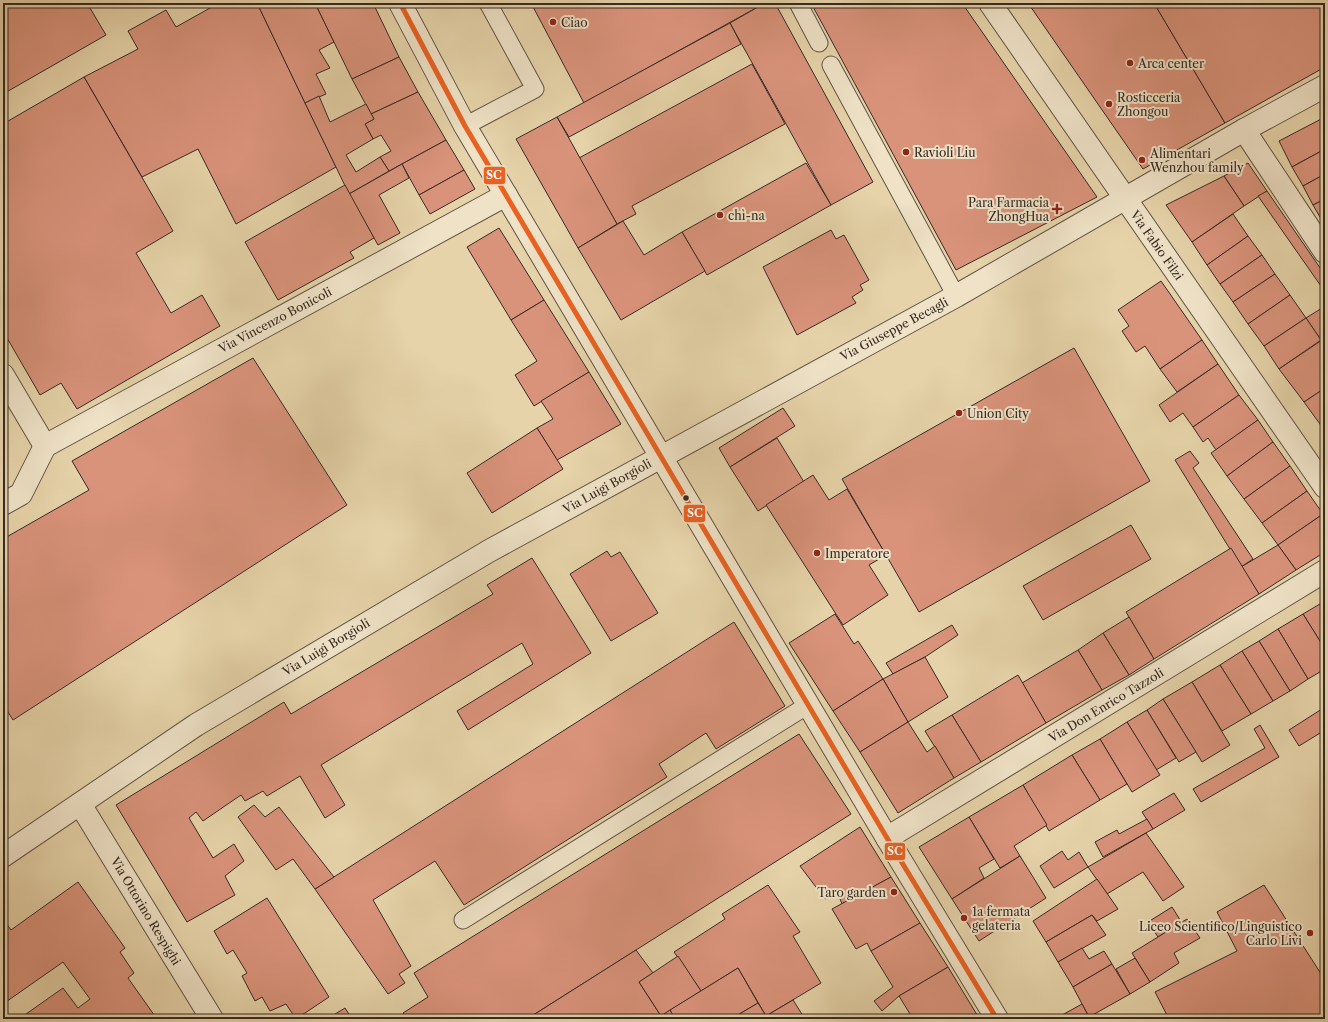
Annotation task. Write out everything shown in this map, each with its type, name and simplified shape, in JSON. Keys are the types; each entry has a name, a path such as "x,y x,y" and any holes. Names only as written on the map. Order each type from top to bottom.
{"street":[{"path":"400,3 465,126 887,838 997,1019"},
{"name":"Via Fabio Filzi","path":"990,3 1325,488"},
{"name":"Via Giuseppe Becagli","path":"661,456 956,296 1244,130 1325,86"},
{"path":"1244,130 1325,252"},
{"name":"Via Vincenzo Bonicoli","path":"45,446 506,195"},
{"path":"3,375 45,446 21,494 3,504"},
{"name":"Via Luigi Borgioli","path":"3,856 196,725 489,551 661,456"},
{"name":"Via Don Enrico Tazzoli","path":"887,838 1325,571"},
{"name":"Via Ottorino Respighi","path":"80,804 212,1019"}],"lane":[{"path":"465,126 534,89 488,3"},
{"path":"798,3 819,43"},
{"path":"831,65 956,296"},
{"path":"463,920 808,705"}],"building":[{"path":"3,3 87,3 106,35 3,94"},
{"path":"219,3 257,3 336,167 236,224 198,149 142,177 84,77 138,49 128,31 166,10 176,27"},
{"path":"257,3 315,3 334,42 319,50 330,68 316,74 326,94 305,103"},
{"path":"315,3 373,3 399,57 352,79"},
{"path":"531,3 765,3 584,103"},
{"path":"765,3 775,3 873,182 831,205 730,23"},
{"path":"811,3 962,3 1097,197 956,270"},
{"name":"Arca center","path":"1028,3 1154,3 1225,123 1143,169"},
{"path":"1154,3 1325,3 1325,67 1225,123"},
{"path":"730,23 741,44 569,137 557,117"},
{"path":"399,57 418,92 371,114 352,79"},
{"path":"752,64 785,124 632,206 636,214 617,224 579,158"},
{"path":"84,77 173,231 136,253 171,313 202,295 220,326 77,409 61,383 40,395 3,331 3,124"},
{"path":"418,92 446,140 389,171 380,157 391,151 381,135 373,139 365,124 374,119 371,114"},
{"path":"319,96 330,122 366,104 374,119 365,124 373,139 346,155 356,172 380,157 389,171 349,194 305,103"},
{"path":"557,117 617,224 578,248 516,139"},
{"path":"1325,117 1325,149 1292,167 1279,141"},
{"path":"446,140 464,170 419,195 402,164"},
{"path":"1325,149 1325,174 1303,186 1292,167"},
{"path":"806,163 831,205 707,275 682,232"},
{"path":"1248,163 1267,191 1244,206 1224,176"},
{"path":"402,164 409,178 379,195 400,233 378,245 349,194"},
{"path":"464,170 475,189 430,214 419,195"},
{"path":"1325,174 1325,199 1313,205 1303,186"},
{"path":"1224,176 1244,206 1192,242 1166,205"},
{"path":"345,185 374,238 350,252 354,258 278,300 245,242"},
{"path":"1267,191 1325,275 1325,288 1323,289 1258,196"},
{"path":"1325,199 1325,223 1324,224 1313,205"},
{"path":"1233,214 1248,236 1207,265 1192,242"},
{"path":"623,221 644,255 682,232 705,271 621,320 578,248"},
{"path":"499,228 544,300 511,320 467,247"},
{"path":"831,230 836,239 844,235 869,280 860,285 863,290 852,297 856,303 797,335 763,267"},
{"path":"1248,236 1262,255 1220,284 1207,265"},
{"path":"1262,255 1275,274 1233,302 1220,284"},
{"path":"1275,274 1290,295 1248,324 1233,302"},
{"path":"1161,281 1202,340 1160,369 1145,346 1136,352 1122,331 1129,326 1118,310"},
{"path":"1290,295 1306,318 1264,346 1248,324"},
{"path":"544,300 589,372 534,406 515,375 537,361 511,320"},
{"path":"1322,308 1325,312 1325,338 1321,340 1306,318"},
{"path":"1306,318 1321,340 1279,369 1264,346"},
{"path":"1325,338 1325,388 1304,402 1279,369"},
{"path":"1202,340 1218,364 1177,392 1160,369"},
{"path":"1074,348 1150,481 919,612 842,479"},
{"path":"253,358 347,505 13,720 3,704 3,539 89,490 72,461"},
{"path":"1218,364 1239,395 1193,427 1183,413 1170,422 1159,405"},
{"path":"589,372 621,424 557,460 537,428 553,419 541,401"},
{"path":"1325,388 1325,431 1304,402"},
{"path":"1239,395 1258,420 1216,450 1208,438 1203,442 1193,427"},
{"path":"783,408 795,426 730,467 719,448"},
{"path":"1258,420 1273,442 1227,476 1211,453"},
{"path":"537,428 563,469 492,513 467,473"},
{"path":"777,438 804,482 758,511 730,467"},
{"path":"1273,442 1290,466 1244,499 1227,476"},
{"path":"1190,451 1199,463 1193,468 1253,559 1241,567 1175,460"},
{"path":"1290,466 1307,491 1262,523 1244,499"},
{"path":"813,475 829,500 847,489 886,555 869,565 888,595 843,625 766,505"},
{"path":"1307,491 1323,514 1278,545 1262,523"},
{"path":"1323,514 1325,516 1325,552 1296,570 1278,545"},
{"path":"1131,525 1151,559 1043,620 1023,586"},
{"path":"1278,545 1296,570 1259,594 1241,567"},
{"path":"1231,548 1259,594 1154,659 1126,612"},
{"path":"607,551 611,557 620,552 658,613 611,641 570,574"},
{"path":"532,558 591,653 468,730 457,711 533,664 522,643 321,765 345,805 325,818 300,776 267,796 263,791 245,801 241,795 203,821 196,812 189,818 213,858 234,844 244,861 225,876 235,895 187,922 116,805 284,702 291,714 493,594 487,585"},
{"path":"1325,601 1325,649 1303,614"},
{"path":"835,614 854,644 858,641 883,679 833,711 789,643"},
{"path":"1303,614 1325,649 1325,669 1308,679 1278,629"},
{"path":"1129,617 1154,659 1129,675 1103,633"},
{"path":"734,622 785,706 716,749 706,733 659,764 667,777 464,905 435,861 373,900 411,966 399,974 405,983 388,994 315,889"},
{"path":"952,625 958,635 925,657 893,674 886,663"},
{"path":"1278,629 1308,679 1290,691 1259,641"},
{"path":"1103,633 1129,675 1102,690 1078,650"},
{"path":"1259,641 1290,691 1273,701 1242,651"},
{"path":"1078,650 1102,690 1046,723 1022,683"},
{"path":"1242,651 1273,701 1251,714 1220,665"},
{"path":"925,657 948,697 908,722 883,679"},
{"path":"1220,665 1251,714 1222,731 1192,682"},
{"path":"1018,675 1046,723 981,762 952,715"},
{"path":"883,679 908,722 860,752 833,711"},
{"path":"1192,682 1230,745 1202,762 1163,699"},
{"path":"1163,699 1196,752 1179,762 1147,710"},
{"path":"1325,707 1325,730 1299,746 1289,730"},
{"path":"1147,710 1176,758 1156,770 1127,722"},
{"path":"952,715 981,762 954,778 925,731"},
{"path":"908,722 927,752 935,746 954,778 898,813 860,752"},
{"path":"1127,722 1160,775 1132,792 1100,739"},
{"path":"1260,725 1279,757 1201,802 1193,789 1265,748 1254,729"},
{"path":"799,734 851,814 527,1019 407,1019 403,1013 428,997 414,973"},
{"path":"1100,739 1127,784 1100,800 1072,755"},
{"path":"1072,755 1100,800 1049,831 1023,785"},
{"path":"1023,785 1047,825 1014,846 1020,856 1000,868 969,817"},
{"path":"1174,793 1185,810 1153,829 1142,812"},
{"path":"254,805 265,817 279,807 334,877 315,889 293,859 276,870 238,817"},
{"path":"969,817 994,859 979,868 984,878 952,899 919,847"},
{"path":"1147,819 1153,829 1103,857 1095,842 1117,830 1119,834"},
{"path":"860,827 891,877 842,904 837,891 825,899 800,866"},
{"path":"1146,833 1184,887 1163,901 1143,872 1107,894 1088,867"},
{"path":"1062,851 1068,860 1079,852 1088,867 1054,888 1040,866"},
{"path":"1020,856 1046,898 979,941 952,899"},
{"path":"891,877 920,923 871,951 867,943 856,949 832,909"},
{"path":"1097,879 1118,909 1097,921 1092,915 1046,942 1033,921"},
{"path":"78,882 125,948 120,952 134,973 128,978 157,1019 19,1019 63,988 78,1008 90,999 63,962 3,1004 3,925 6,923 11,930"},
{"path":"768,885 800,932 793,936 821,983 766,1016 738,968 701,991 674,952 725,919 722,914"},
{"path":"1264,885 1325,980 1325,1019 1169,1019 1155,992 1237,951 1217,912"},
{"path":"267,898 329,997 296,1019 286,1004 270,1011 262,997 255,1001 242,976 247,973 233,950 227,954 214,931"},
{"path":"1172,907 1182,923 1158,937 1148,922"},
{"path":"1092,915 1106,935 1058,962 1046,942"},
{"path":"1187,919 1200,938 1174,953 1179,963 1150,982 1132,953"},
{"path":"920,923 948,967 899,996 882,1011 874,1001 893,987 871,951"},
{"path":"1082,948 1089,959 1104,951 1112,964 1073,987 1058,962"},
{"path":"636,950 653,973 639,982 661,1016 657,1019 527,1019"},
{"path":"678,956 701,991 661,1016 639,982"},
{"path":"1135,958 1150,982 1130,994 1116,969"},
{"path":"1112,964 1130,994 1089,1017 1073,987"},
{"path":"948,967 979,1018 913,1019 899,996"},
{"path":"738,968 758,1003 731,1019 675,1019 670,1010"},
{"path":"793,1000 805,1019 768,1019 766,1016"},
{"path":"758,1003 768,1019 731,1019"},
{"path":"1082,1004 1089,1017 1086,1019 1055,1019"},
{"path":"345,1008 352,1019 327,1019"},
{"path":"670,1010 675,1019 657,1019 661,1016"}],"transit line":[{"name":"SC","path":"400,3 465,126 887,838 997,1019"}],"place":[{"name":"Ciao","path":"553,22"},
{"name":"Arca center","path":"1130,63"},
{"name":"Rosticceria Zhongou","path":"1109,104"},
{"name":"Ravioli Liu","path":"906,152"},
{"name":"Alimentari Wenzhou family","path":"1142,160"},
{"name":"Para Farmacia ZhongHua","path":"1057,209"},
{"name":"chì-na","path":"720,215"},
{"name":"Union City","path":"959,413"},
{"name":"Imperatore","path":"817,553"},
{"name":"Taro garden","path":"894,892"},
{"name":"1a fermata gelateria","path":"964,918"},
{"name":"Liceo Scientifico/Linguistico Carlo Livi","path":"1310,933"}]}
